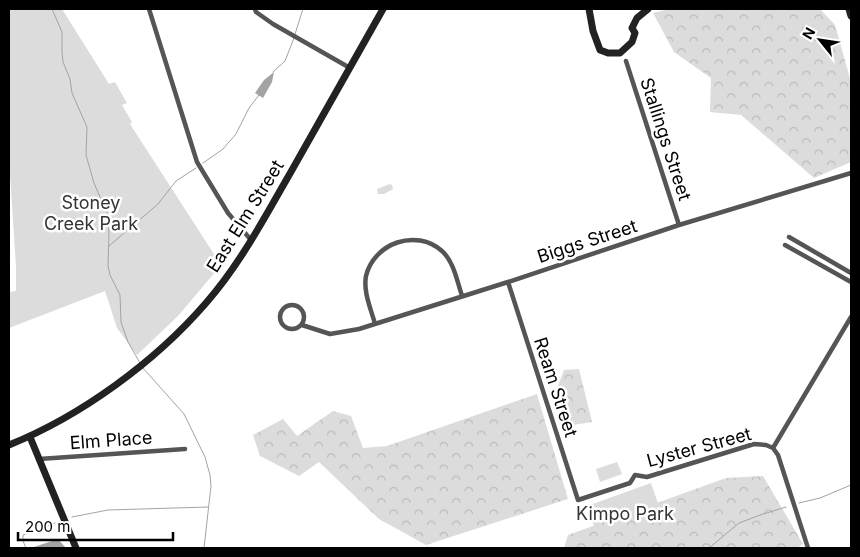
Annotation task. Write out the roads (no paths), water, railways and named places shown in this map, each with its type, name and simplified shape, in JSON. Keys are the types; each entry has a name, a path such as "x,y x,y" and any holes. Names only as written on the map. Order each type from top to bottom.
{"street":[{"path":"149,9 197,162 228,213 252,240"},
{"path":"255,9 256,12 273,24 350,68"},
{"name":"East Elm Street","path":"9,445 30,437 90,402 131,372 176,335 207,302 252,240 383,9"},
{"path":"589,9 593,31 600,50 620,54 632,42 635,33 632,28 637,18 648,9"},
{"path":"849,9 851,16"},
{"name":"Stallings Street","path":"626,61 679,226"},
{"name":"Biggs Street","path":"302,325 330,334 375,324 851,173"},
{"path":"790,237 851,273"},
{"path":"375,324 366,291 366,276 371,262 381,250 393,243 405,240 418,240 431,244 442,251 450,263 462,296"},
{"path":"785,244 851,282"},
{"name":"Ream Street","path":"508,282 578,500"},
{"path":"288,305 295,305 302,310 305,316 302,325 291,330 284,327 280,319 281,311 288,305"},
{"path":"808,548 778,455 774,448 851,317"},
{"path":"30,437 76,548"},
{"name":"Lyster Street","path":"578,500 630,483 636,475 647,478 754,444 774,448"},
{"name":"Elm Place","path":"39,459 185,449"}],"waterway":[{"path":"52,9 62,32 63,62 70,79 72,93 87,127 86,155 94,183 107,213 109,232 108,266 110,275 120,295 121,322 128,342 140,363"},
{"path":"295,34 303,9"},
{"path":"273,72 285,61 294,38"},
{"path":"203,163 223,149 236,134 249,108 259,95"},
{"path":"109,246 158,204 176,181 196,168"},
{"path":"143,368 184,414 205,457 211,486 204,548"},
{"path":"799,503 820,498 851,485"},
{"path":"72,517 108,510 208,507"},
{"path":"709,548 739,523 786,507"},
{"path":"26,548 23,535 55,523"}],"park label":[{"name":"Stoney Creek Park","path":"91,212"},
{"name":"Kimpo Park","path":"625,513"}]}
